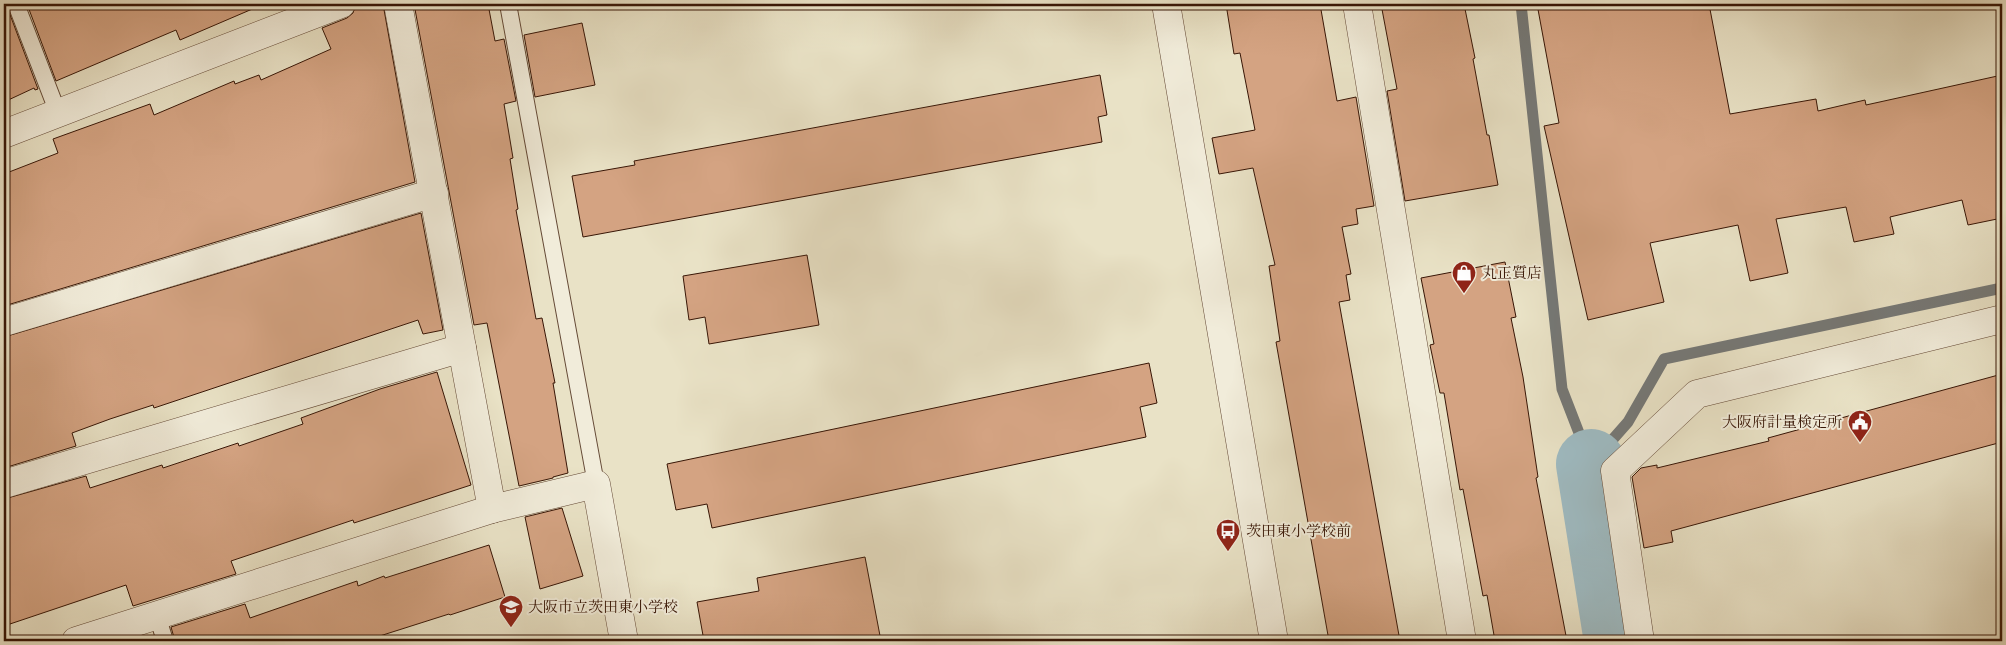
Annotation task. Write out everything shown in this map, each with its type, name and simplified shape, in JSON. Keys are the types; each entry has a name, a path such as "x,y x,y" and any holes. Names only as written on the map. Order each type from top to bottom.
{"street":[{"path":"4,134 341,4"},
{"path":"398,4 492,509"},
{"path":"1166,4 1274,641"},
{"path":"1357,4 1462,641"},
{"path":"4,322 434,193"},
{"path":"1640,641 1615,471 1697,394 2002,319"},
{"path":"4,484 462,348"},
{"path":"76,641 492,509 596,484 624,641"}],"lane":[{"path":"16,4 58,113"},
{"path":"508,4 596,484"},
{"path":"157,616 165,641"}],"building":[{"path":"4,4 6,4 38,89 35,90 34,88 4,102"},
{"path":"27,4 264,4 180,40 176,30 56,81"},
{"path":"356,4 383,4 415,182 4,306 4,174 58,153 53,139 150,104 154,115 234,81 235,84 259,75 261,80 331,49 322,28 347,18 353,13"},
{"path":"414,4 488,4 495,41 504,39 516,101 504,104 513,158 510,159 518,209 516,210 536,319 542,318 555,383 553,383 568,473 553,478 519,486 487,323 474,325"},
{"path":"1226,4 1320,4 1337,101 1356,97 1374,206 1356,209 1358,224 1342,227 1351,274 1346,275 1350,300 1339,302 1400,641 1329,641 1276,342 1280,341 1269,266 1275,265 1253,168 1219,174 1212,138 1255,130 1240,53 1234,54"},
{"path":"1381,4 1464,4 1487,135 1489,135 1498,185 1405,201 1387,91 1397,89"},
{"path":"1537,4 1709,4 1730,114 1816,99 1818,111 1865,100 1866,105 2002,75 2002,218 1968,225 1962,200 1890,217 1894,234 1854,242 1846,207 1776,219 1788,273 1750,281 1738,225 1650,243 1664,302 1588,320 1544,126 1559,123"},
{"path":"582,23 595,85 535,97 524,35"},
{"path":"1100,75 1107,115 1098,117 1102,142 583,237 572,176 635,165 634,161"},
{"path":"421,213 443,330 423,334 418,320 154,408 153,405 110,419 72,433 76,446 4,468 4,337"},
{"path":"807,255 819,325 709,344 705,317 689,320 683,276"},
{"path":"1505,262 1516,317 1511,318 1523,377 1538,477 1536,478 1567,641 1495,641 1487,595 1483,596 1463,489 1460,490 1444,393 1440,393 1430,345 1434,344 1421,278"},
{"path":"1149,363 1157,403 1140,407 1146,437 712,528 707,504 676,510 667,464"},
{"path":"437,372 471,485 354,523 353,520 231,561 236,574 133,606 126,585 4,626 4,499 86,476 90,488 162,465 163,468 238,443 239,446 303,424 301,418 380,389"},
{"path":"2002,374 2002,442 1671,531 1673,542 1644,548 1632,477 1641,468 1657,465 1657,468 1769,441 1768,438"},
{"path":"562,508 583,576 540,589 525,517"},
{"path":"489,545 505,597 364,641 175,641 171,627 245,604 250,618 357,581 358,586 384,576 385,578"},
{"path":"865,557 881,641 704,641 697,602 759,591 757,578"}],"waterway":[{"path":"1521,4 1562,389 1591,464 1628,422 1664,359 2002,288"},
{"path":"1591,464 1619,641"}],"place":[{"name":"丸正質店","path":"1464,294"},
{"name":"大阪府計量検定所","path":"1860,443"},
{"name":"茨田東小学校前","path":"1228,552"},
{"name":"大阪市立茨田東小学校","path":"511,628"}]}
